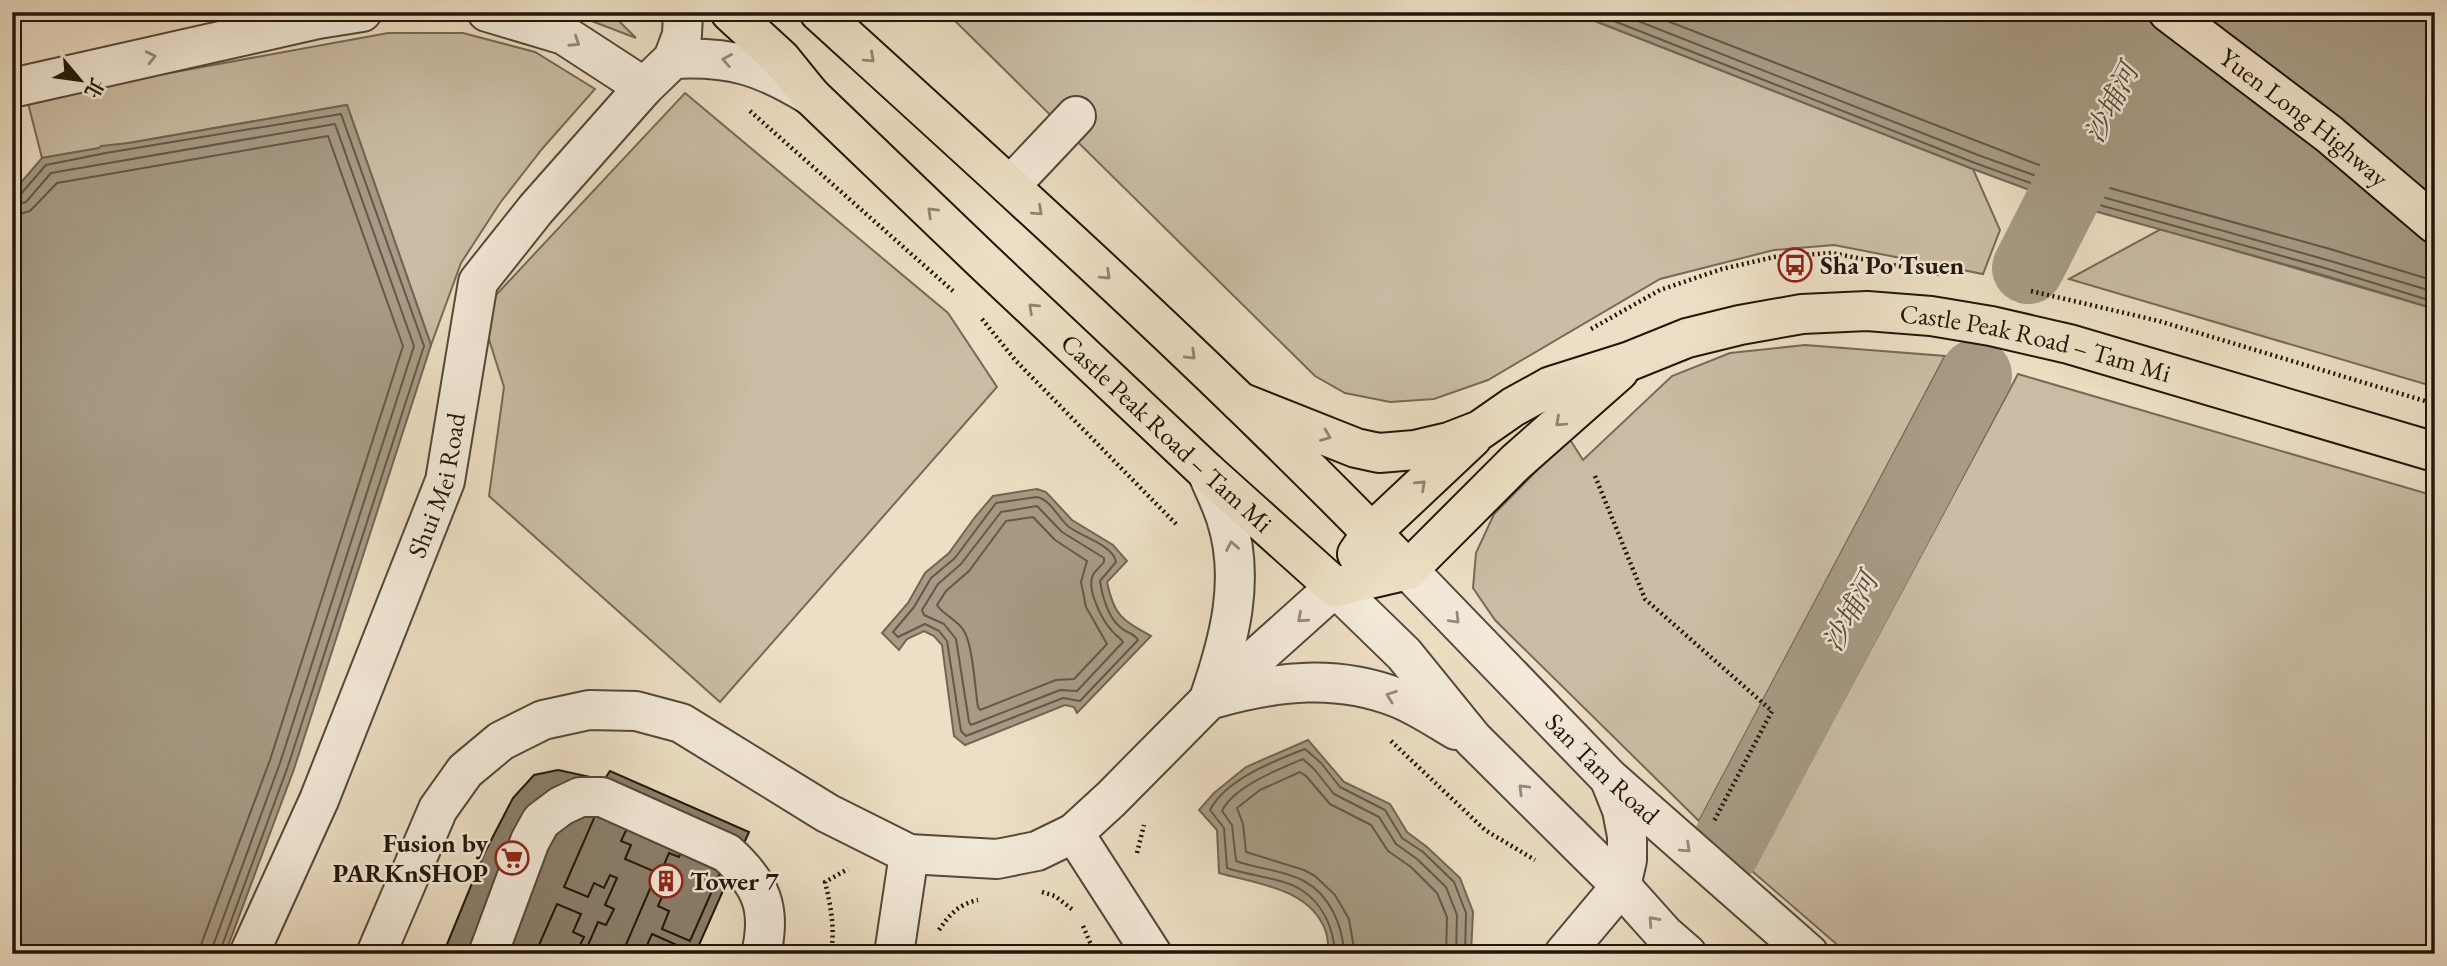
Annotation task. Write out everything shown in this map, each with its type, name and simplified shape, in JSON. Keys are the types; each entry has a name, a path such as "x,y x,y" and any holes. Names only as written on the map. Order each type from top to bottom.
{"main road":[{"name":"Castle Peak Road – Tam Mi","path":"730,12 781,59 811,96 1207,472 1335,587"},
{"name":"Castle Peak Road – Tam Mi","path":"819,12 1010,186 1240,402 1356,448 1379,453 1415,450 1450,442 1480,430 1513,407 1551,386 1630,361 1686,338 1802,314 1867,311 1931,316 1991,326 2069,344 2435,452"},
{"name":"Yuen Long Highway","path":"2168,12 2329,134 2435,224"},
{"name":"Castle Peak Road – Tam Mi","path":"1408,570 1516,462 1630,361"},
{"path":"1240,402 1408,570"},
{"path":"1335,587 1371,532 1480,430"},
{"path":"1335,587 1408,570"}],"street":[{"path":"12,88 318,19 362,12"},
{"path":"487,12 564,35 644,87"},
{"path":"683,12 682,35 673,59 709,57 746,64 781,78 811,96"},
{"name":"Shui Mei Road","path":"249,954 319,800 445,481 478,282 536,209 644,87 673,59"},
{"path":"1010,186 1076,116"},
{"path":"1207,472 1227,519 1236,570 1229,636 1208,701"},
{"name":"San Tam Road","path":"1408,570 1609,778 1809,954"},
{"path":"376,954 438,810 465,771 501,741 543,720 589,710 636,711 681,723 827,813 909,854 997,859 1037,851 1074,833 1208,701 1335,587 1404,654 1473,739 1621,886 1664,934 1687,954"},
{"path":"1208,701 1257,687 1300,682 1356,687 1400,699 1473,739"},
{"path":"1564,954 1621,886 1627,860 1627,836 1622,810 1609,778"},
{"path":"488,954 530,841 541,821 561,806 580,797 602,797 727,853 741,865 754,883 764,906 766,932 761,954"},
{"path":"1074,833 1152,954"},
{"path":"894,954 909,854"}],"path":[{"path":"741,104 958,297"},
{"path":"1581,335 1660,290 1722,269 1774,257 1832,253 1946,275"},
{"path":"2029,290 2159,321 2435,404"},
{"path":"979,315 1016,361 1177,525"},
{"path":"1595,476 1645,599 1772,711 1712,824"},
{"path":"1387,737 1485,830 1537,861"},
{"path":"1137,859 1141,831 1150,815"},
{"path":"1034,892 1055,896 1067,903 1076,914"},
{"path":"935,943 939,930 956,909 968,902 979,900"},
{"path":"1080,921 1096,954"}],"shaded area":[{"path":"568,12 610,12 636,38"},
{"path":"946,12 1572,12 1973,169 2000,230 1983,274 1834,245 1774,250 1660,279 1488,380 1434,399 1390,402 1345,393 1315,376"},
{"path":"388,33 463,33 535,52 595,89 542,149 500,203 461,263 431,345 347,105 42,158 27,99"},
{"path":"685,93 948,313 997,387 720,702 489,496 504,387 487,333 496,295"},
{"path":"2161,229 2435,309 2435,387 2069,279"},
{"path":"1805,345 1945,356 1699,821 1495,620 1473,588 1476,553 1494,514 1569,438 1583,460 1672,376 1730,353"},
{"path":"2018,374 2435,496 2435,954 1848,954 1752,871"}],"water":[{"path":"1572,12 2435,12 2435,309 2062,202"},
{"path":"347,105 431,345 294,769 225,954 12,954 12,193 42,158"},
{"path":"1037,489 1046,492 1072,520 1113,545 1127,561 1107,582 1113,603 1126,621 1151,636 1077,713 1074,707 1065,705 965,745 954,736 942,645 934,636 924,631 907,639 899,650 882,633 908,603 925,573 949,553 993,496"},
{"path":"1308,740 1344,782 1390,804 1407,832 1460,878 1473,912 1471,954 1329,954 1326,932 1319,917 1296,897 1266,885 1219,873 1217,830 1199,810 1214,793 1246,767"}],"building":[{"path":"558,770 604,780 610,771 749,832 695,954 443,954 484,854 513,798 534,775"},
{"name":"Tower 7","path":"598,809 630,822 621,841 631,845 625,859 660,874 669,853 679,857 687,840 727,857 690,941 662,929 669,911 658,906 665,890 652,884 622,954 535,954 557,904 581,914 573,932 584,937 579,947 586,950 598,922 606,925 614,909 605,905 617,878 610,875 604,888 594,883 588,897 564,887"},
{"name":"Tower 7","path":"652,934 686,949 685,954 643,954"}],"waterway":[{"name":"沙埔河","path":"2028,268 2107,113"},
{"name":"沙埔河","path":"1725,849 1976,375"}],"place":[{"name":"Sha Po Tsuen","path":"1795,265"},
{"name":"Fusion by PARKnSHOP","path":"512,858"},
{"name":"Tower 7","path":"666,881"}]}
